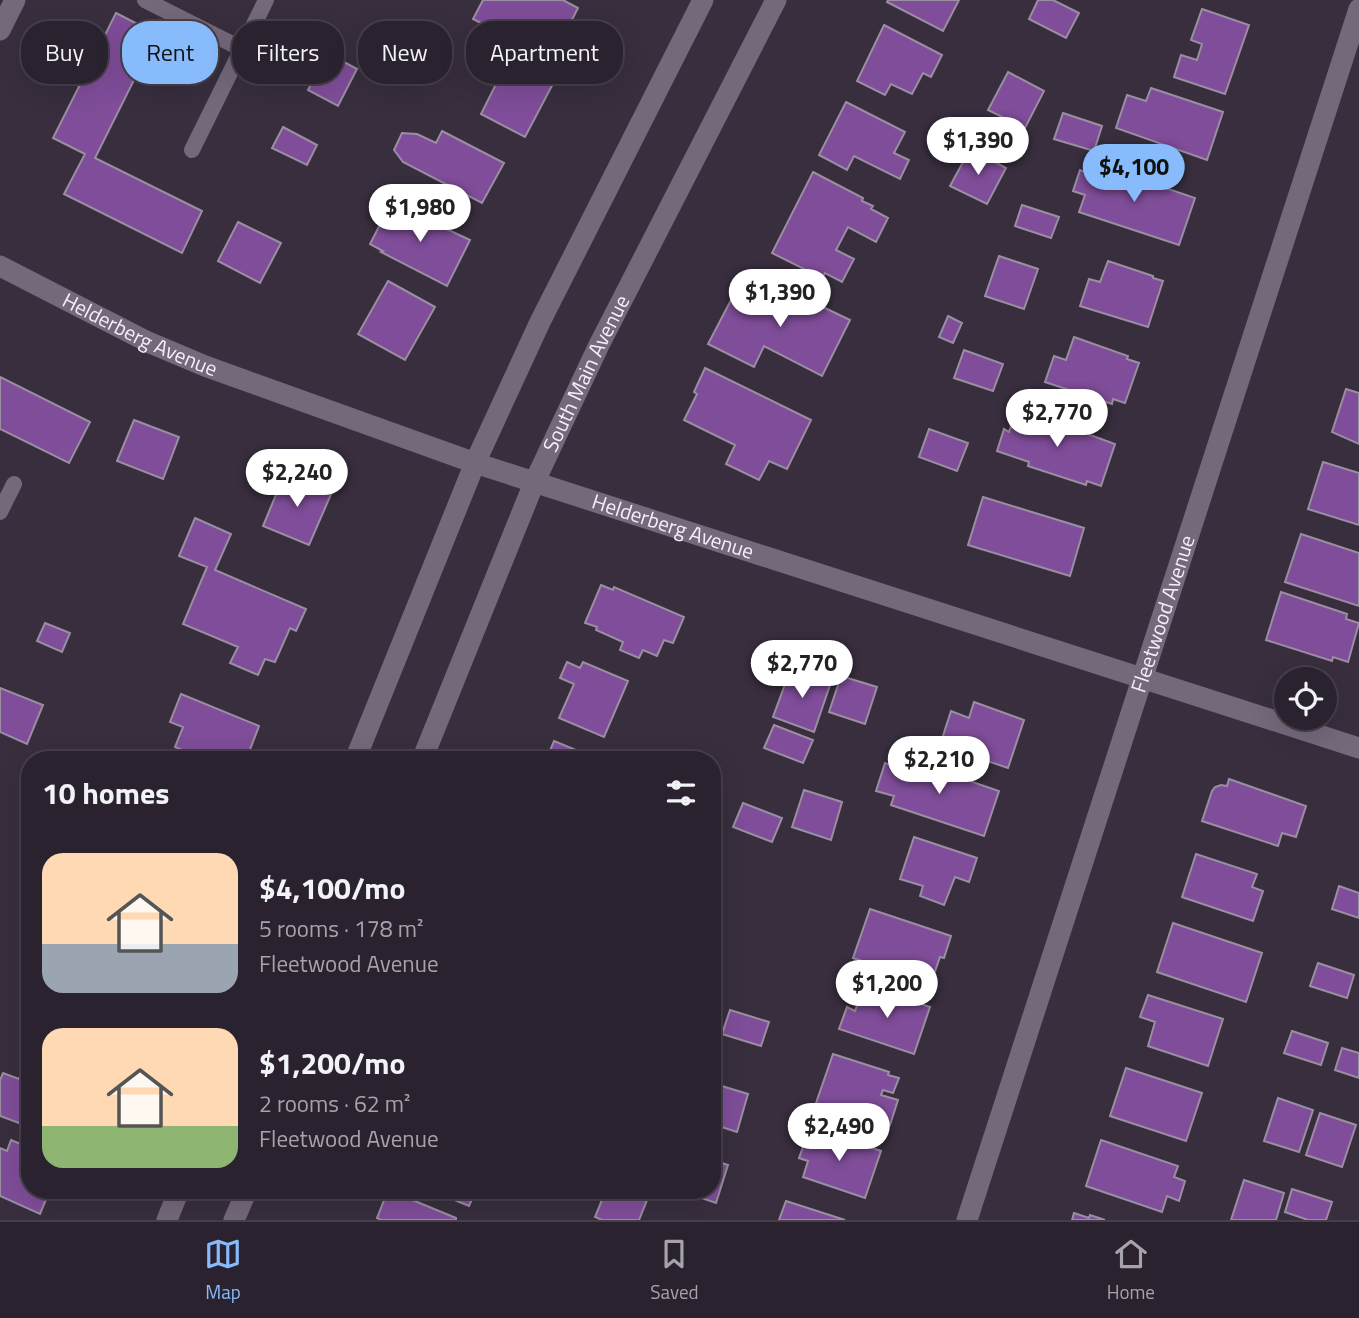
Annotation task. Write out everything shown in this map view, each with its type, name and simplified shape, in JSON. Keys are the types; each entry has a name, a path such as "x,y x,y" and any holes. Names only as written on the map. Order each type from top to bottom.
{"street":[{"path":"0,30 15,0"},
{"path":"359,751 475,463 540,322 703,0"},
{"name":"South Main Avenue","path":"426,751 534,483 599,345 776,0"},
{"name":"Fleetwood Avenue","path":"967,1220 1359,9"},
{"name":"Helderberg Avenue","path":"0,266 148,342 205,366 475,463 1359,748"},
{"path":"167,1220 175,1199"},
{"path":"234,1220 243,1199"}],"lane":[{"path":"145,0 232,44"},
{"path":"256,21 266,0"},
{"path":"192,150 232,69"},
{"path":"0,512 14,484"}],"building":[{"path":"483,0 563,0 578,8 571,21 473,19"},
{"path":"959,0 943,31 887,2"},
{"path":"1038,0 1053,0 1079,13 1066,38 1029,19"},
{"path":"1202,9 1249,25 1225,94 1174,77 1181,55 1197,60 1202,44 1191,40"},
{"path":"116,13 132,21 122,21 122,84 132,84 95,158 202,211 182,253 64,194 85,154 53,138 80,84 108,84 108,29"},
{"path":"884,25 942,55 931,77 923,73 912,94 891,84 885,95 857,81"},
{"path":"344,62 357,69 338,106 308,90 311,84 344,84"},
{"path":"1008,72 1044,91 1025,128 988,110"},
{"path":"496,84 553,84 525,137 481,114"},
{"path":"1151,88 1223,112 1207,160 1116,128 1127,95 1146,101"},
{"path":"846,102 905,132 894,153 909,160 900,179 854,156 847,170 819,155"},
{"path":"1063,113 1102,126 1094,151 1054,139"},
{"path":"283,127 317,145 307,165 272,148"},
{"path":"442,131 504,163 482,203 403,162 394,150 402,133 417,134 436,143"},
{"path":"970,149 1006,168 987,204 950,186"},
{"path":"1096,164 1195,198 1179,245 1079,212 1085,195 1073,191 1080,170 1092,175"},
{"path":"813,172 863,198 862,201 873,206 871,209 888,218 876,242 848,227 836,250 854,259 842,282 825,273 822,278 772,253"},
{"path":"391,203 470,240 447,286 370,244"},
{"path":"1022,205 1059,217 1051,238 1015,226"},
{"path":"238,222 281,243 260,283 218,261"},
{"path":"999,256 1038,269 1024,309 985,296"},
{"path":"1108,261 1163,281 1148,327 1080,306 1089,279 1100,282"},
{"path":"765,279 850,320 822,376 764,346 754,367 708,344 731,300 749,309"},
{"path":"388,281 435,307 405,360 358,334"},
{"path":"948,316 962,323 953,343 939,337"},
{"path":"1074,337 1128,356 1127,359 1139,363 1125,403 1113,399 1112,404 1045,382 1054,356 1066,360"},
{"path":"964,350 1003,364 993,391 954,378"},
{"path":"705,368 811,420 787,469 769,461 759,480 726,464 735,445 684,420 697,394 694,392"},
{"path":"0,377 90,422 69,463 0,429"},
{"path":"1346,389 1359,393 1359,444 1332,432"},
{"path":"1017,408 1115,444 1101,486 1087,481 1086,485 1028,466 1029,462 997,451 1004,429 1009,432"},
{"path":"134,420 179,437 163,479 117,461"},
{"path":"929,429 968,443 957,471 919,457"},
{"path":"1323,462 1359,473 1359,525 1308,509"},
{"path":"285,473 332,492 309,545 263,526"},
{"path":"983,497 1084,528 1070,576 968,545"},
{"path":"195,518 231,534 215,570 306,609 296,631 290,628 275,662 265,659 258,675 230,663 238,647 183,624 207,567 179,556"},
{"path":"1301,534 1359,553 1359,606 1285,582"},
{"path":"601,585 613,590 614,587 684,617 673,643 664,640 657,656 643,650 639,658 620,650 623,642 585,623"},
{"path":"1281,592 1347,614 1346,619 1359,623 1348,662 1333,657 1332,661 1266,640"},
{"path":"45,623 70,633 62,652 37,641"},
{"path":"567,662 580,668 583,662 628,681 604,737 559,718 574,684 560,678"},
{"path":"791,668 831,682 814,732 773,717"},
{"path":"841,676 877,687 865,724 829,712"},
{"path":"0,688 43,705 27,744 0,732"},
{"path":"181,694 259,726 249,751 185,751 175,747 183,727 170,722"},
{"path":"974,702 1024,720 1008,768 940,745 951,711 969,718"},
{"path":"774,725 813,740 803,763 764,748"},
{"path":"554,741 578,751 550,751"},
{"path":"906,759 999,791 984,836 891,805 894,796 876,791 885,763 903,769"},
{"path":"1229,779 1306,806 1296,837 1282,833 1278,846 1202,821 1212,791 1221,785 1227,786"},
{"path":"804,790 842,802 831,840 792,827"},
{"path":"743,803 782,818 772,842 733,827"},
{"path":"914,837 977,858 969,882 955,877 944,905 920,896 923,886 900,879"},
{"path":"1196,854 1257,874 1252,887 1263,891 1253,921 1182,897"},
{"path":"1339,886 1359,893 1359,918 1332,909"},
{"path":"870,909 951,936 944,958 940,957 931,983 853,958"},
{"path":"1173,923 1262,953 1246,1002 1157,972"},
{"path":"1318,963 1354,975 1347,998 1310,986"},
{"path":"864,986 930,1007 914,1054 839,1029 847,1007 855,1011"},
{"path":"1148,995 1223,1019 1208,1066 1148,1046 1155,1022 1140,1017"},
{"path":"730,1010 769,1022 761,1046 722,1034"},
{"path":"1292,1031 1328,1043 1321,1065 1284,1053"},
{"path":"1342,1048 1359,1053 1359,1078 1335,1070"},
{"path":"833,1054 889,1072 888,1075 899,1078 893,1093 883,1090 881,1095 898,1100 890,1125 816,1103"},
{"path":"1126,1068 1202,1093 1186,1141 1110,1116"},
{"path":"3,1073 19,1079 21,1074 21,1124 0,1116 0,1080"},
{"path":"721,1086 748,1094 737,1132 721,1127"},
{"path":"1278,1098 1313,1110 1299,1152 1264,1141"},
{"path":"1320,1113 1356,1125 1342,1167 1306,1155"},
{"path":"809,1130 818,1130 881,1151 865,1198 803,1177 808,1161 799,1158"},
{"path":"11,1140 21,1144 21,1199 46,1199 40,1214 0,1196 0,1148 7,1151"},
{"path":"1101,1140 1178,1166 1174,1177 1185,1181 1179,1201 1167,1196 1162,1212 1086,1186"},
{"path":"721,1163 728,1165 721,1187"},
{"path":"1244,1180 1284,1193 1276,1220 1231,1220"},
{"path":"1292,1189 1332,1202 1326,1220 1308,1220 1285,1212"},
{"path":"384,1199 410,1199 456,1220 381,1220 377,1218"},
{"path":"452,1199 472,1199 469,1206"},
{"path":"602,1199 647,1200 639,1220 602,1220 595,1217"},
{"path":"786,1201 845,1220 779,1220"},
{"path":"1074,1213 1089,1218 1090,1215 1105,1220 1072,1220"}]}
